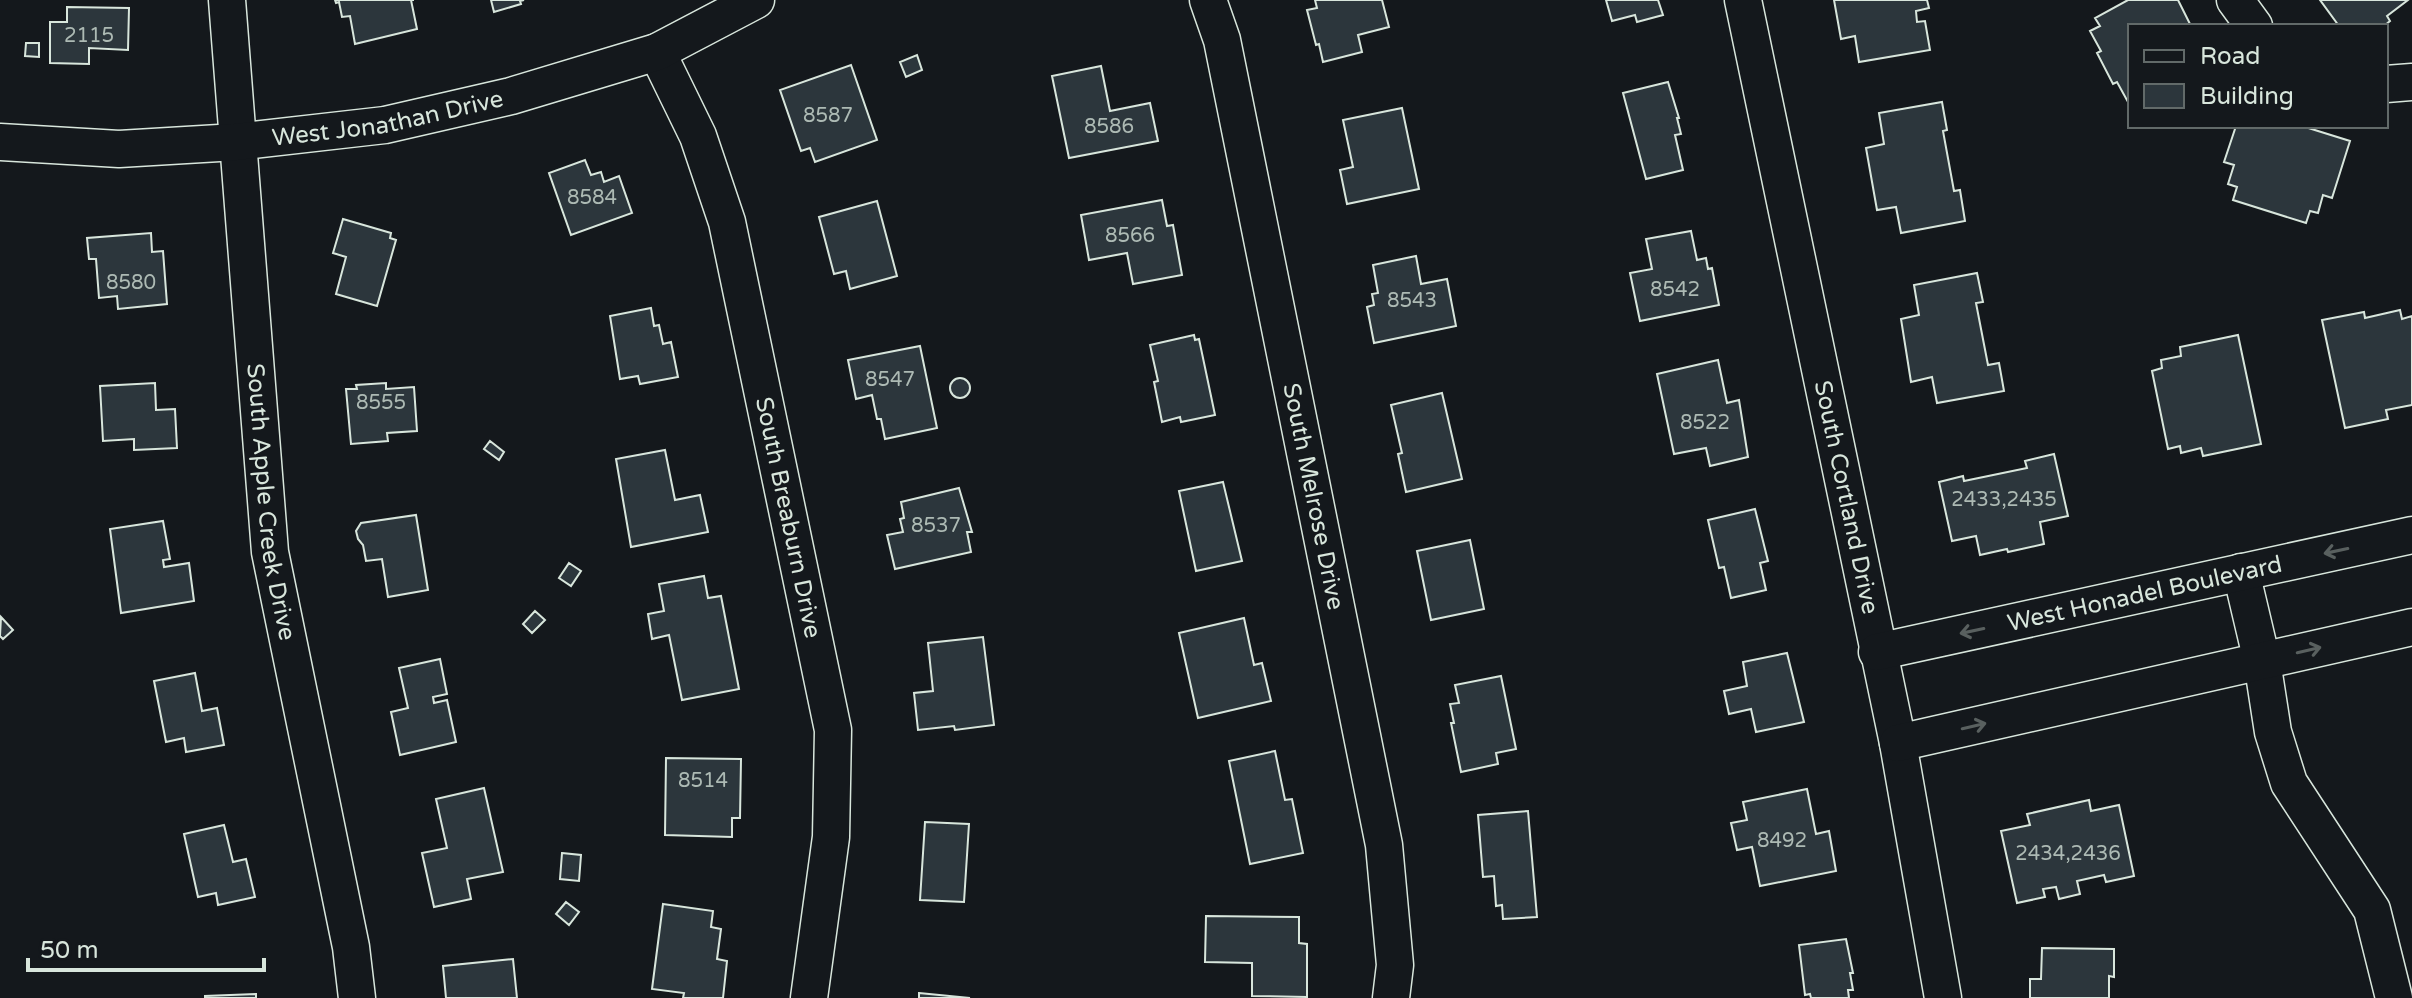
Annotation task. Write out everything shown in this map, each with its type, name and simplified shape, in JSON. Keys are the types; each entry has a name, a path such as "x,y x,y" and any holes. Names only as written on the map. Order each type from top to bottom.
{"street":[{"name":"South Apple Creek Drive","path":"227,0 270,552 351,947 357,998"},
{"name":"West Jonathan Drive","path":"0,142 119,149 236,142 385,125 511,96 657,52 756,0"},
{"name":"South Melrose Drive","path":"1208,0 1222,40 1384,845 1395,965 1391,998"},
{"name":"South Cortland Drive","path":"1743,0 1898,743 1943,998"},
{"path":"2235,0 2253,24"},
{"name":"South Breaburn Drive","path":"657,52 698,136 727,222 833,730 831,837 809,998"},
{"path":"2388,84 2412,82"},
{"name":"West Honadel Boulevard","path":"1877,652 2412,535"},
{"path":"2241,572 2262,661 2273,732 2289,783 2372,910 2394,998"},
{"path":"1898,743 2412,627"}],"building":[{"path":"335,0 411,0 417,29 355,44 350,16 342,17 339,2"},
{"path":"491,0 524,0 520,1 521,4 494,12"},
{"path":"1315,0 1382,0 1389,27 1358,35 1362,52 1323,62 1307,10 1317,8"},
{"path":"1606,0 1658,0 1663,15 1637,22 1635,15 1612,21"},
{"path":"1834,0 1927,0 1929,8 1916,11 1917,22 1925,21 1930,50 1859,62 1855,36 1841,39"},
{"path":"2128,0 2178,0 2190,24 2128,24 2128,102 2117,82 2113,84 2097,53 2101,51 2090,31 2100,26 2095,18"},
{"path":"2320,0 2408,0 2387,16 2390,21 2386,24 2338,24"},
{"path":"67,7 129,8 128,50 89,48 89,64 50,63 50,22 67,22"},
{"path":"26,43 39,43 39,57 25,56"},
{"path":"917,55 922,70 906,77 900,62"},
{"path":"851,65 877,140 815,162 810,148 801,151 780,90"},
{"path":"1101,66 1110,111 1150,103 1158,141 1069,158 1052,76"},
{"path":"1668,82 1679,118 1681,134 1675,135 1683,170 1646,179 1623,93"},
{"path":"1942,102 1947,130 1943,131 1954,191 1960,190 1965,221 1901,233 1896,207 1877,210 1866,148 1884,144 1879,113"},
{"path":"1402,108 1419,189 1347,204 1340,170 1353,167 1343,120"},
{"path":"2235,128 2308,128 2350,141 2332,198 2323,195 2318,213 2310,211 2306,223 2233,200 2237,187 2228,184 2234,165 2224,162"},
{"path":"585,160 591,175 601,172 604,182 619,176 632,213 571,235 549,173"},
{"path":"1162,200 1167,226 1173,225 1182,275 1133,284 1127,253 1089,260 1081,215"},
{"path":"877,201 897,276 850,289 846,271 834,274 819,217"},
{"path":"343,219 391,233 390,238 396,240 377,306 336,294 346,257 333,253"},
{"path":"1691,231 1697,260 1706,258 1708,269 1712,268 1719,305 1640,321 1630,273 1652,269 1646,239"},
{"path":"151,233 152,252 163,251 167,304 118,309 117,296 99,298 96,259 89,259 87,238"},
{"path":"1416,256 1421,284 1447,279 1456,326 1374,343 1367,307 1374,305 1372,294 1378,293 1373,265"},
{"path":"1977,273 1983,302 1976,303 1988,365 1999,363 2004,391 1937,403 1932,377 1911,382 1901,319 1919,315 1914,285"},
{"path":"651,308 654,326 659,325 663,344 671,342 678,377 640,384 638,376 620,379 610,316"},
{"path":"2400,310 2402,319 2412,316 2412,405 2386,410 2388,419 2345,428 2322,320 2364,312 2365,318"},
{"path":"1194,335 1195,340 1199,339 1215,415 1181,422 1180,417 1162,422 1150,345"},
{"path":"2238,335 2261,444 2203,456 2201,448 2181,453 2180,446 2168,449 2152,371 2162,368 2161,360 2181,356 2180,347"},
{"path":"920,346 937,428 885,439 872,395 856,399 848,360"},
{"path":"1718,360 1727,403 1739,400 1748,457 1710,466 1706,448 1674,454 1657,374"},
{"path":"960,378 967,381 970,388 967,395 960,398 953,395 950,388 953,381"},
{"path":"155,383 156,410 175,409 177,448 134,450 134,439 103,441 100,386"},
{"path":"386,383 386,389 414,387 417,431 387,433 388,441 351,444 346,389 357,389 356,385"},
{"path":"1442,393 1462,479 1406,492 1398,454 1402,453 1391,405"},
{"path":"490,441 504,452 499,460 484,449"},
{"path":"665,450 675,500 700,495 708,532 631,547 616,459"},
{"path":"2054,454 2068,516 2040,522 2044,544 1980,555 1976,536 1952,541 1939,482 1963,476 1964,481 2027,468 2025,461"},
{"path":"1223,482 1242,561 1196,571 1179,491"},
{"path":"959,488 972,532 967,532 971,552 895,569 887,535 903,532 901,502"},
{"path":"1755,509 1768,561 1760,563 1766,590 1731,598 1724,567 1719,568 1708,520"},
{"path":"416,515 428,590 388,597 382,559 366,561 356,531 361,523"},
{"path":"163,521 170,559 163,560 164,567 189,563 194,601 121,613 110,529"},
{"path":"1470,540 1484,609 1431,620 1417,551"},
{"path":"569,563 581,571 571,586 559,578"},
{"path":"704,576 708,598 721,596 739,689 682,700 669,635 652,639 648,614 664,611 659,584"},
{"path":"535,611 545,620 532,633 523,624"},
{"path":"1,617 13,630 3,639 0,636"},
{"path":"1244,618 1254,665 1262,663 1271,701 1198,718 1179,633"},
{"path":"983,637 994,725 955,730 954,726 918,730 914,693 933,691 928,643"},
{"path":"1787,653 1804,722 1756,732 1751,709 1729,714 1724,691 1747,686 1743,662"},
{"path":"440,659 447,694 433,697 434,703 447,700 456,742 400,755 391,712 408,708 399,668"},
{"path":"195,673 202,711 217,708 224,745 186,752 184,738 166,742 154,681"},
{"path":"1501,676 1516,749 1496,753 1498,764 1461,772 1451,723 1454,723 1450,704 1459,703 1455,685"},
{"path":"1275,751 1285,800 1292,799 1303,853 1250,864 1229,761"},
{"path":"666,758 741,759 740,818 732,818 732,837 665,835"},
{"path":"484,788 503,872 467,879 471,899 434,907 422,853 447,848 436,799"},
{"path":"1807,789 1816,834 1829,831 1836,871 1760,886 1752,847 1737,850 1731,823 1747,820 1743,802"},
{"path":"2089,800 2091,811 2119,805 2134,876 2106,882 2104,875 2077,881 2080,894 2059,899 2056,887 2043,889 2045,897 2017,903 2001,831 2030,825 2027,814"},
{"path":"1528,811 1537,917 1503,919 1502,905 1496,906 1494,876 1483,877 1478,815"},
{"path":"925,822 969,824 964,902 920,900"},
{"path":"224,825 233,862 246,859 255,897 218,905 216,893 198,897 184,834"},
{"path":"562,853 581,855 579,881 560,879"},
{"path":"566,902 579,912 569,925 556,914"},
{"path":"663,904 713,911 711,927 721,929 717,959 727,961 723,998 683,998 684,993 652,989"},
{"path":"1206,916 1299,917 1299,943 1307,944 1307,997 1252,996 1252,963 1205,962"},
{"path":"1846,939 1853,973 1850,973 1853,990 1848,990 1849,998 1811,998 1810,994 1805,995 1799,945"},
{"path":"2042,948 2114,949 2114,977 2109,976 2109,998 2030,998 2030,979 2041,979"},
{"path":"513,959 517,998 446,998 443,966"},
{"path":"919,993 970,998 919,998"},
{"path":"256,994 256,998 205,998 205,996"}]}
